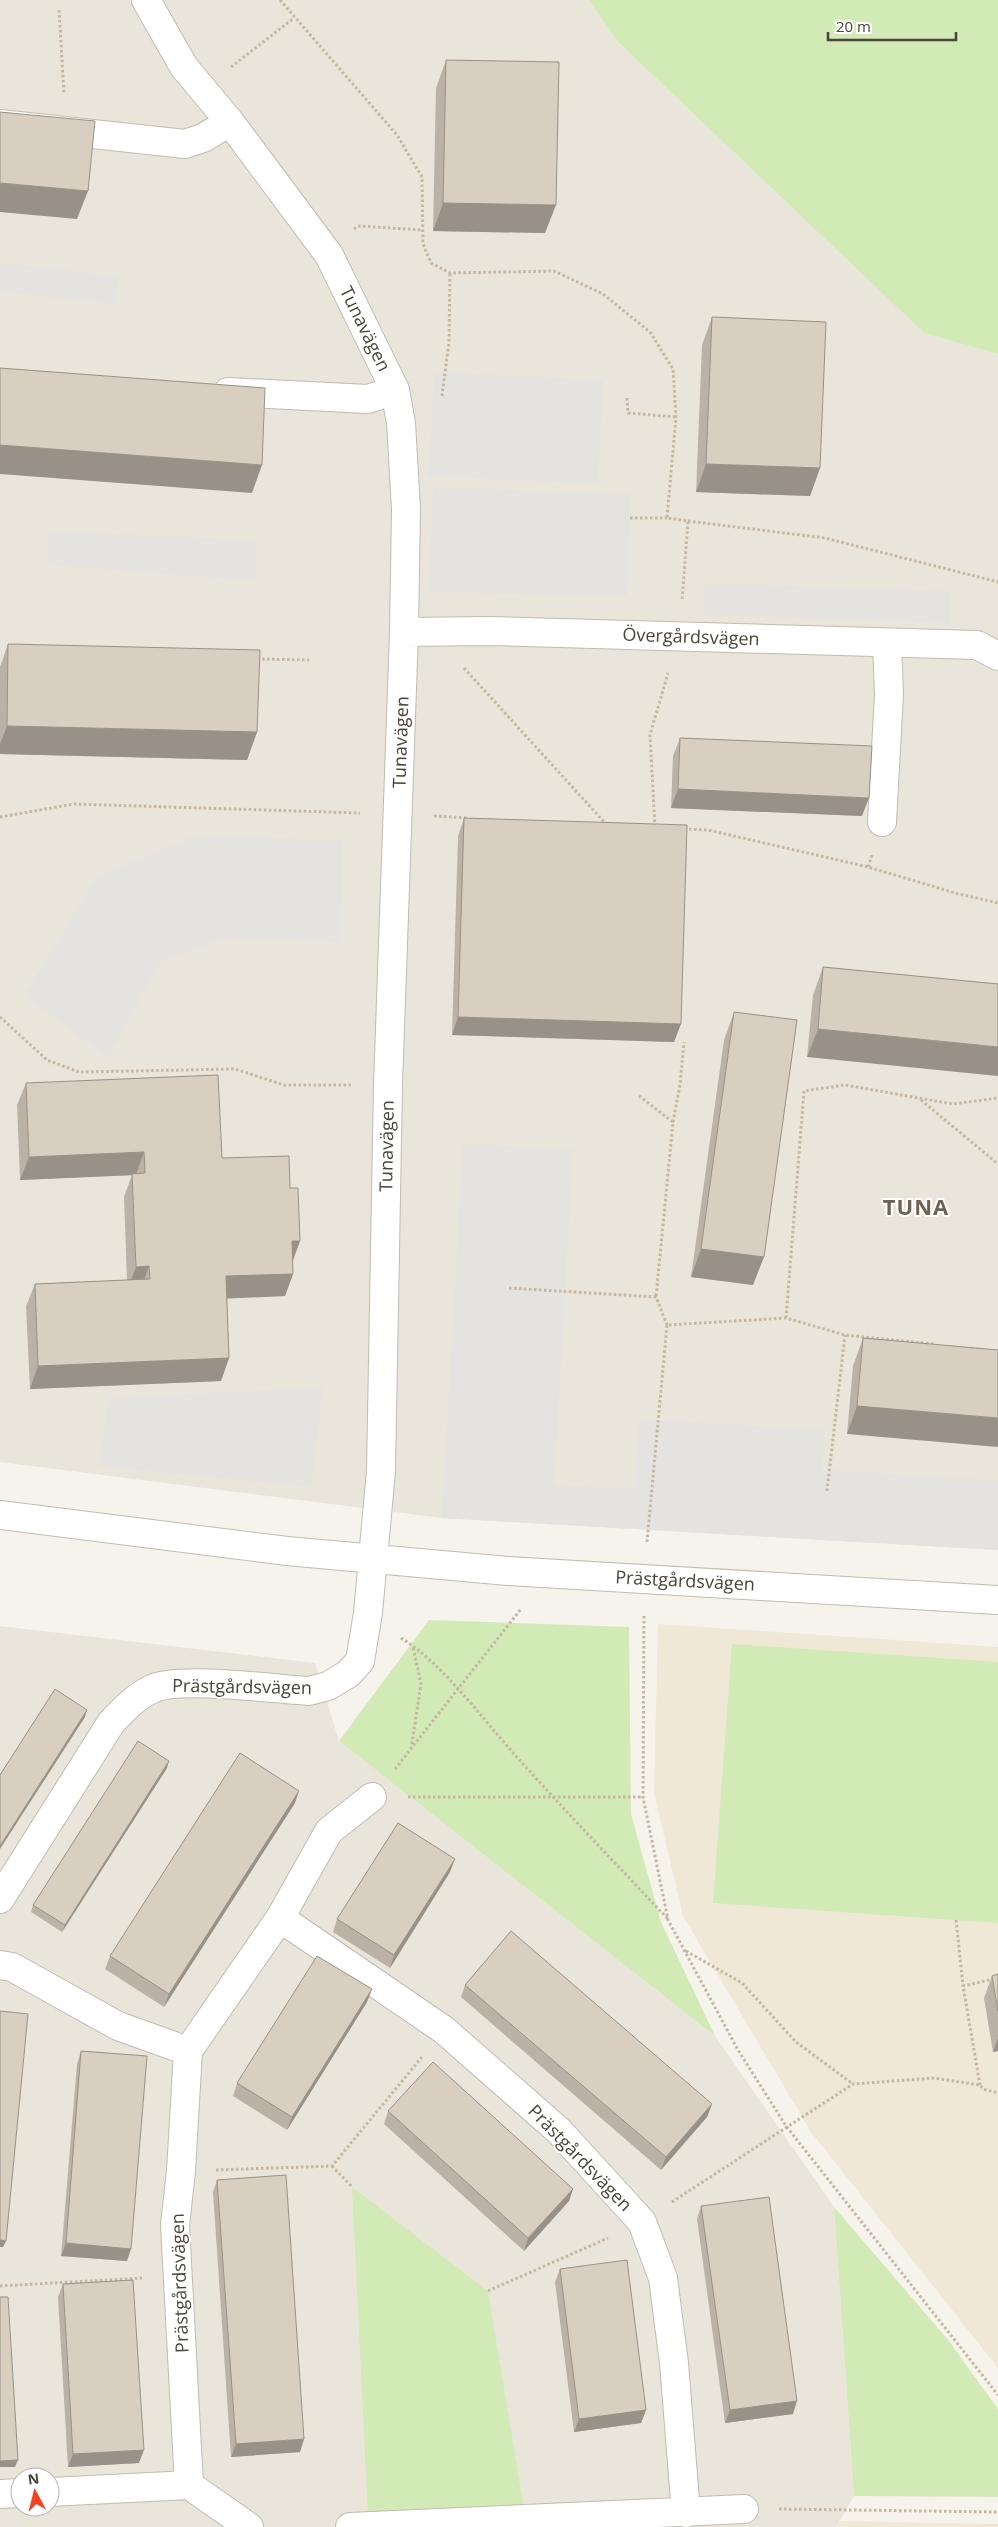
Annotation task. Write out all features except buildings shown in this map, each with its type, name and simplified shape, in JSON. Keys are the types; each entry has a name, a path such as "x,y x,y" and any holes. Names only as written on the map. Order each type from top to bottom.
{"street":[{"name":"Tunavägen","path":"146,0 184,67 230,122 329,255 395,390 401,423 406,509 404,632 388,1085 381,1471 372,1558"},
{"path":"0,124 185,144 203,138 230,122"},
{"path":"199,391 368,399 395,390"},
{"name":"Övergårdsvägen","path":"404,632 679,636 887,643 988,651"},
{"path":"882,822 889,694 887,643"},
{"name":"Prästgårdsvägen","path":"0,1515 287,1551 508,1571 998,1600"},
{"name":"Prästgårdsvägen","path":"0,1899 111,1723 129,1704 153,1688 176,1683 309,1691 328,1686 348,1674 360,1662 367,1618 372,1558"},
{"path":"0,1965 12,1967 118,2026 188,2051 280,1918 329,1831 372,1797"},
{"name":"Prästgårdsvägen","path":"280,1918 444,2030 558,2132 642,2222 663,2278 674,2363 686,2513"},
{"name":"Prästgårdsvägen","path":"188,2051 181,2171 175,2225 189,2485"},
{"path":"60,2491 189,2485 249,2527"},
{"path":"350,2527 642,2520 686,2513 744,2509"}],"path":[{"path":"280,0 397,134 422,177 423,244 431,263 450,273 554,271 602,294 650,332 674,369 676,417 667,518"},
{"path":"59,10 66,131"},
{"path":"201,89 294,18"},
{"path":"442,396 450,342 450,273"},
{"path":"627,398 628,413 676,417"},
{"path":"630,518 667,518 825,538 998,582"},
{"path":"655,827 650,735 679,636 688,521"},
{"path":"431,631 606,825"},
{"path":"250,659 309,660"},
{"path":"0,817 74,804 478,819"},
{"path":"596,824 616,825"},
{"path":"645,826 660,828"},
{"path":"676,828 708,830 868,867 998,904"},
{"path":"0,1017 47,1060 80,1072 235,1069 284,1085 388,1085"},
{"path":"668,1920 644,1797 644,1578 667,1324 656,1297 673,1122 684,1042"},
{"path":"786,1318 804,1090 845,1085 921,1100 953,1104 998,1098"},
{"path":"639,1096 673,1122"},
{"path":"921,1100 998,1164"},
{"path":"509,1288 656,1297"},
{"path":"667,1324 786,1318 845,1335 941,1345"},
{"path":"827,1491 845,1335"},
{"path":"372,1797 526,1602"},
{"path":"367,1618 413,1646 458,1690 553,1797 668,1920 738,2050 786,2126 998,2395"},
{"path":"410,1749 421,1684 413,1646"},
{"path":"372,1797 644,1797"},
{"path":"956,1920 963,1986 980,2085 983,2089 998,2093"},
{"path":"685,1951 742,1983 796,2042 853,2084"},
{"path":"963,1986 998,1978"},
{"path":"332,2166 444,2030"},
{"path":"488,2291 642,2222 786,2126 853,2084 934,2078 980,2085"},
{"path":"181,2171 332,2166 352,2187"},
{"path":"0,2286 178,2276"},
{"path":"744,2509 998,2512"}],"shaded area":[{"path":"0,0 589,0 617,41 924,333 998,354 998,1550 442,1518 0,1462"},
{"path":"0,263 118,276 116,304 0,292"},
{"path":"434,372 603,380 598,484 429,476"},
{"path":"433,487 630,494 627,597 429,592"},
{"path":"48,531 256,540 256,581 48,565"},
{"path":"704,583 950,591 949,623 703,615"},
{"path":"199,834 342,841 340,942 225,938 161,961 108,1058 24,996 96,878"},
{"path":"463,1143 573,1150 554,1485 635,1489 639,1419 825,1430 822,1470 998,1480 998,1550 442,1518"},
{"path":"323,1387 311,1487 99,1466 108,1398"},
{"path":"658,1624 998,1647 998,2368 811,2132 683,1916 654,1793"},
{"path":"0,1626 315,1663 339,1741 715,2036 834,2207 854,2496 836,2527 0,2527"},
{"path":"840,2521 998,2524 998,2527 836,2527"}],"green space":[{"path":"589,0 998,0 998,354 924,333 617,41"},
{"path":"429,1620 629,1627 631,1814 661,1922 715,2036 339,1741"},
{"path":"732,1644 998,1662 998,1923 713,1903"},
{"path":"352,2187 488,2291 524,2509 368,2516"},
{"path":"834,2207 949,2341 998,2409 998,2497 854,2496"}],"district":[{"name":"TUNA","path":"916,1207"}]}
